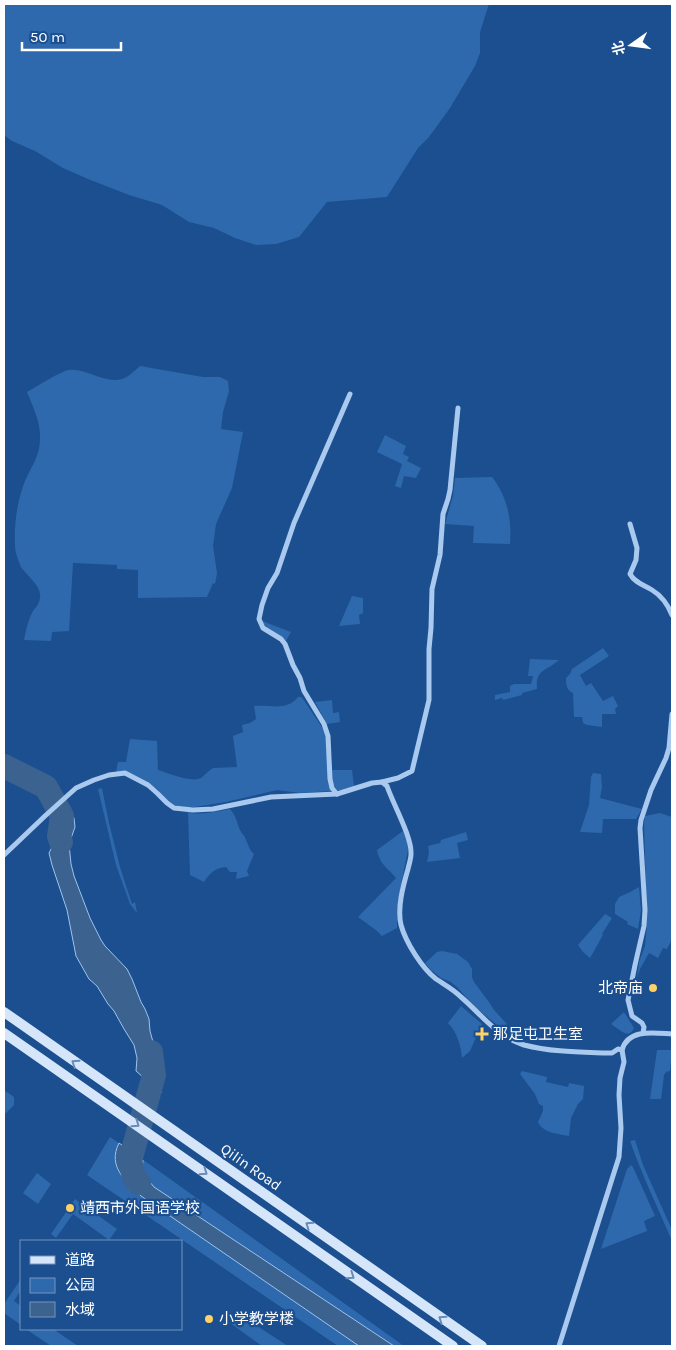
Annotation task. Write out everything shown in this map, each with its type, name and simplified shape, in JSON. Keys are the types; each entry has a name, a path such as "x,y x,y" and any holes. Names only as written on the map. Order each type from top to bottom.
{"main road":[{"name":"Qilin Road","path":"4,1012 482,1346"},
{"name":"Qilin Road","path":"4,1033 453,1346"}],"street":[{"path":"337,794 332,788 330,779 328,736 324,724 304,691 285,644 281,639 263,628 259,619 268,588 277,573 294,524 350,394"},
{"path":"4,855 76,788 94,780 125,773 148,785 167,804 174,808 192,810 213,809 271,798 337,794 372,783 398,778 412,771 429,700 428,650 431,628 432,589 440,555 443,514 450,490 458,408"},
{"path":"630,524 637,548 636,560 630,574 634,580 662,598 672,615"},
{"path":"643,1033 642,1023 632,1016 628,1000 644,926 645,910 640,828 651,790 666,758 671,738 672,714"},
{"path":"382,782 387,786 411,844 411,855 400,916 402,926 416,956 427,970 436,979 449,986 462,997 478,1014 505,1037 546,1050 607,1053 612,1053 618,1049 622,1050"},
{"path":"559,1346 619,1157 621,1128 619,1095 620,1078 624,1062 622,1050 627,1040 635,1035 643,1033 672,1034"}],"green space":[{"path":"4,4 489,4 480,32 480,53 475,66 450,108 429,137 418,148 387,197 327,202 299,237 276,244 256,245 214,228 189,222 162,205 129,195 88,179 63,168 4,135"},
{"path":"140,366 203,377 220,377 228,381 229,391 223,412 221,429 243,432 232,488 216,524 213,546 217,573 215,584 213,583 207,597 138,598 138,570 117,569 117,565 73,563 69,631 52,632 51,641 24,640 30,618 40,598 39,589 21,567 15,548 16,521 20,496 40,445 38,421 27,392 69,370 82,371 115,380 127,377"},
{"path":"385,435 406,446 403,454 409,457 407,461 421,468 416,478 404,476 401,488 395,486 402,464 377,452"},
{"path":"492,477 505,500 509,517 510,544 473,543 474,526 445,524 453,496 455,478"},
{"path":"352,596 363,598 363,613 359,615 360,624 339,626"},
{"path":"262,621 291,632 286,641 267,627"},
{"path":"603,648 609,656 580,675 586,686 591,683 603,701 613,696 618,706 615,709 616,714 602,714 602,727 587,725 583,723 582,717 574,717 573,693 567,687 566,678 572,669"},
{"path":"530,659 559,660 540,674 537,689 503,700 502,698 495,700 495,695 510,692 510,686 514,684 531,684 533,676 528,676"},
{"path":"298,697 303,699 326,734 332,791 300,793 277,790 226,802 186,807 173,805 158,790 127,772 116,772 118,762 126,762 130,739 157,741 158,770 180,777 197,779 213,768 237,767 233,736 243,732 242,725 256,719 254,706 283,706 293,702"},
{"path":"332,700 333,713 339,712 340,722 327,724 315,702"},
{"path":"331,770 352,770 354,786 337,790 333,785"},
{"path":"593,773 601,774 602,787 600,798 642,809 636,819 603,819 602,833 580,832 589,805"},
{"path":"102,788 120,867 132,904 135,902 137,913 130,904 116,865 98,789"},
{"path":"230,809 254,854 247,871 249,876 236,879 237,872 230,872 226,867 219,868 213,872 204,882 190,875 188,812 203,813"},
{"path":"660,813 672,817 672,939 667,949 663,948 658,958 649,953 637,979 639,962 645,946 647,925 644,823 645,816"},
{"path":"403,831 407,840 408,850 400,890 397,928 382,936 358,917 396,878 382,863 377,850"},
{"path":"466,832 468,840 457,843 460,858 427,862 428,846"},
{"path":"639,887 641,910 638,929 627,924 628,922 615,914 615,904 619,897"},
{"path":"605,914 612,918 590,958 578,945"},
{"path":"437,952 457,954 468,962 472,969 474,982 494,1010 507,1024 502,1029 475,1007 457,987 441,978 425,963"},
{"path":"461,1006 482,1024 470,1051 462,1058 458,1039 448,1023"},
{"path":"624,1012 634,1028 632,1032 626,1034 611,1024"},
{"path":"657,1050 672,1050 670,1071 664,1075 661,1099 650,1099"},
{"path":"522,1071 547,1077 546,1082 568,1087 569,1083 584,1086 583,1099 578,1104 571,1118 569,1136 551,1132 540,1126 538,1122 543,1106 539,1104 535,1094 520,1074"},
{"path":"4,1090 14,1097 14,1105 4,1115"},
{"path":"110,1137 119,1143 115,1159 120,1172 124,1179 141,1196 359,1346 338,1346 87,1175"},
{"path":"635,1140 643,1165 672,1230 672,1241 630,1141"},
{"path":"143,1160 404,1346 394,1346 154,1187 143,1172"},
{"path":"631,1165 655,1216 644,1221 647,1231 601,1249 627,1169"},
{"path":"37,1173 51,1184 38,1204 23,1193"},
{"path":"75,1199 117,1229 109,1240 73,1214 56,1238 51,1234"},
{"path":"20,1280 20,1292 14,1301 20,1305 20,1324 4,1313 4,1304"},
{"path":"237,1313 288,1346 262,1346 230,1323"},
{"path":"27,1330 54,1330 78,1346 51,1346"}],"water":[{"path":"67,806 74,818 75,827 69,844 74,876 90,918 101,940 127,969 145,1009 158,1060 161,1093 136,1071 137,1058 134,1045 114,1011 97,986 89,979 76,956 67,910 49,853 55,841 56,822 54,816"},
{"path":"119,1143 143,1160 143,1172 154,1187 394,1346 359,1346 141,1196 124,1179 117,1166 115,1159"}],"waterway":[{"path":"4,766 46,787 62,816 59,836 61,842"},
{"path":"139,1183 134,1177 130,1161 154,1075 151,1052"}],"place":[{"name":"北帝庙","path":"653,988"},
{"name":"那足屯卫生室","path":"482,1034"},
{"name":"靖西市外国语学校","path":"70,1208"},
{"name":"小学教学楼","path":"209,1319"}]}
